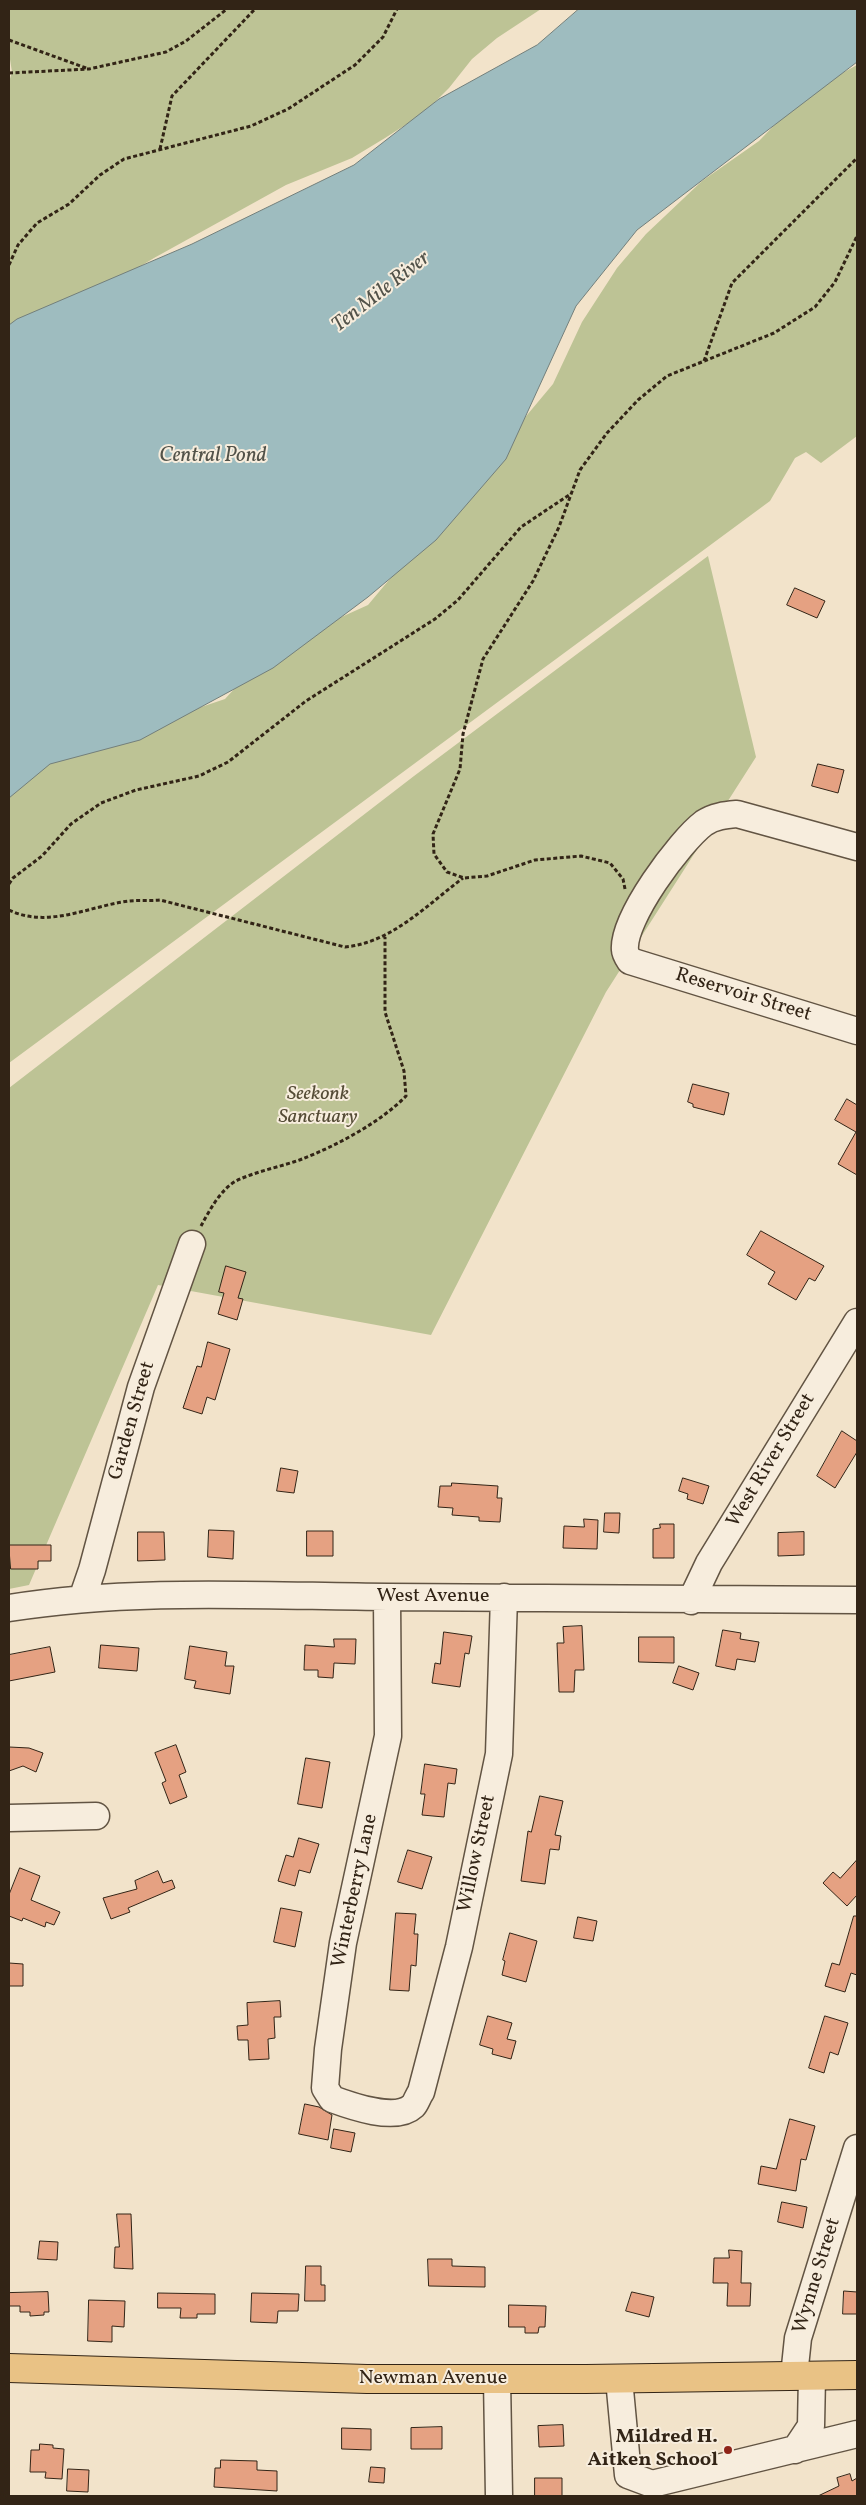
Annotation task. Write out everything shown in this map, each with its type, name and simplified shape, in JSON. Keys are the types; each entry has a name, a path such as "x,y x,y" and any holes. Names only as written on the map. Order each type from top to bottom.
{"main road":[{"name":"Newman Avenue","path":"9,2368 367,2379 619,2379 857,2376"}],"street":[{"path":"632,921 652,883 677,851 704,823 719,816 737,814 857,847"},
{"name":"Reservoir Street","path":"632,921 625,950 630,961 857,1031"},
{"name":"Garden Street","path":"82,1599 92,1570 141,1387 192,1244"},
{"name":"West River Street","path":"691,1601 709,1563 857,1322"},
{"name":"West Avenue","path":"9,1608 82,1599 224,1595 504,1597 691,1601 857,1600"},
{"name":"Winterberry Lane","path":"387,1597 388,1736 343,1943 328,2049 325,2088 332,2099 370,2110 390,2114 405,2111 414,2106"},
{"name":"Willow Street","path":"414,2106 427,2072 459,1947 499,1754 504,1597"},
{"path":"9,1818 96,1816"},
{"name":"Wynne Street","path":"795,2450 811,2426 798,2338 857,2148"},
{"path":"497,2379 499,2496"},
{"path":"619,2379 628,2485 652,2484 857,2434"}],"path":[{"path":"9,73 88,69 166,52 186,41 227,9"},
{"path":"160,149 172,96 255,9"},
{"path":"9,265 18,244 37,223 69,204 100,175 124,159 251,126 288,109 355,65 383,37 397,9"},
{"path":"9,40 88,69"},
{"path":"704,361 732,283 857,158"},
{"path":"632,921 623,879 610,863 581,856 535,860 487,876 464,878 447,872 434,854 433,834 460,769 463,734 483,659 533,581 559,527 569,495 580,470 606,433 638,400 667,376 774,333 814,307 835,282 857,236"},
{"path":"9,884 13,878 42,856 71,824 101,803 136,790 199,776 228,762 306,701 436,619 458,600 521,527 569,495"},
{"path":"9,910 24,918 69,916 129,902 160,900 345,947 363,945 385,937 464,878"},
{"path":"192,1244 222,1193 236,1182 303,1159 336,1143 392,1110 406,1096 404,1071 385,1012 385,937"}],"green space":[{"path":"9,9 541,9 497,38 472,59 449,88 424,113 385,138 352,158 286,185 154,258 9,346 9,82 12,72 9,53"},
{"path":"857,65 857,436 821,463 806,452 795,458 770,501 9,1063 9,793 56,756 225,699 247,675 337,619 368,605 553,384 582,322 617,268 646,234 702,181 759,141 787,112 822,84"},
{"name":"Seekonk Sanctuary","path":"708,556 756,757 606,992 431,1335 158,1285 29,1585 9,1589 9,1088 414,776"}],"water":[{"name":"Central Pond","path":"579,9 857,9 857,62 637,230 576,306 506,459 436,540 368,597 273,668 140,740 50,764 9,798 9,325 17,319 192,244 354,165 439,99 537,45"}],"building":[{"path":"795,588 825,601 817,618 787,605"},
{"path":"818,764 844,770 838,793 812,786"},
{"path":"693,1084 729,1093 724,1115 693,1107 693,1104 688,1102"},
{"path":"847,1099 857,1105 857,1175 838,1164 856,1132 835,1120"},
{"path":"761,1231 824,1266 815,1281 809,1278 796,1300 768,1284 775,1272 747,1255"},
{"path":"226,1266 246,1272 238,1298 243,1299 237,1320 218,1314 224,1293 219,1292"},
{"path":"208,1342 230,1349 215,1400 207,1397 202,1414 183,1408 197,1366 201,1367"},
{"path":"842,1431 857,1441 857,1452 835,1488 817,1476"},
{"path":"281,1468 298,1471 294,1493 277,1491"},
{"path":"683,1478 709,1486 703,1504 687,1499 688,1494 679,1491"},
{"path":"452,1483 498,1486 497,1498 502,1498 500,1522 479,1521 479,1517 452,1515 453,1508 438,1507 440,1486 451,1486"},
{"path":"605,1513 620,1513 619,1533 604,1532"},
{"path":"584,1519 598,1520 597,1549 563,1548 564,1526 584,1527"},
{"path":"660,1524 674,1524 674,1558 653,1558 653,1529 660,1528"},
{"path":"209,1530 234,1531 233,1559 208,1557"},
{"path":"307,1531 333,1531 333,1556 307,1556"},
{"path":"138,1532 164,1532 165,1560 138,1561"},
{"path":"804,1532 804,1555 778,1556 778,1533"},
{"path":"9,1545 51,1545 51,1561 38,1561 38,1569 11,1569"},
{"path":"582,1626 584,1670 575,1670 574,1692 559,1692 557,1643 564,1643 563,1627"},
{"path":"723,1630 741,1633 740,1639 759,1642 755,1662 737,1659 735,1670 716,1666"},
{"path":"444,1632 472,1636 469,1654 465,1653 460,1687 432,1683 435,1663 440,1664"},
{"path":"639,1637 674,1637 674,1663 639,1662"},
{"path":"334,1639 356,1639 355,1664 334,1663 333,1678 318,1677 318,1670 304,1670 305,1645 334,1647"},
{"path":"101,1645 139,1648 137,1671 99,1668"},
{"path":"190,1646 227,1652 225,1666 234,1666 230,1694 194,1688 196,1681 185,1679"},
{"path":"50,1647 55,1672 9,1681 9,1655"},
{"path":"679,1666 699,1673 693,1690 673,1683"},
{"path":"176,1745 186,1772 179,1775 187,1797 170,1804 162,1783 166,1781 155,1753"},
{"path":"9,1747 29,1748 43,1753 36,1772 23,1766 9,1771"},
{"path":"306,1758 330,1762 322,1808 298,1804"},
{"path":"425,1764 457,1769 455,1784 448,1783 444,1817 422,1815 425,1794 421,1794"},
{"path":"540,1796 563,1801 555,1835 561,1836 559,1850 550,1849 545,1884 521,1881 528,1831 531,1832"},
{"path":"299,1838 319,1844 310,1873 299,1870 295,1886 278,1881 286,1855 293,1857"},
{"path":"408,1850 432,1857 422,1889 398,1882"},
{"path":"857,1860 857,1895 847,1906 823,1883 833,1872 840,1878"},
{"path":"20,1868 40,1876 31,1900 60,1912 54,1925 46,1922 45,1927 23,1918 22,1921 9,1916 9,1895"},
{"path":"158,1871 163,1883 172,1880 175,1888 128,1908 130,1912 111,1919 103,1898 137,1889 135,1881"},
{"path":"281,1908 302,1912 295,1947 274,1942"},
{"path":"396,1913 416,1914 414,1934 418,1934 416,1966 411,1965 409,1991 390,1990"},
{"path":"854,1916 857,1916 857,1975 851,1973 845,1992 825,1986 832,1963 839,1965"},
{"path":"578,1917 597,1921 593,1941 574,1938"},
{"path":"510,1933 537,1941 526,1982 502,1975 505,1961 503,1960"},
{"path":"9,1963 23,1964 23,1986 9,1986"},
{"path":"280,2001 281,2017 274,2017 275,2038 268,2039 269,2059 249,2060 248,2040 238,2040 237,2026 248,2025 247,2003"},
{"path":"488,2016 512,2023 507,2039 516,2041 511,2059 492,2054 493,2049 480,2045"},
{"path":"825,2016 848,2023 838,2055 830,2052 824,2073 809,2068"},
{"path":"305,2104 319,2107 332,2115 328,2140 299,2134"},
{"path":"790,2119 815,2126 806,2160 801,2159 796,2191 758,2184 761,2166 776,2169"},
{"path":"334,2129 355,2133 351,2152 331,2148"},
{"path":"782,2202 807,2207 803,2228 778,2222"},
{"path":"117,2214 131,2214 133,2269 114,2268 115,2247 119,2247"},
{"path":"40,2241 58,2242 57,2260 38,2259"},
{"path":"729,2250 742,2251 741,2283 751,2283 750,2306 727,2306 728,2283 713,2283 714,2258 729,2258"},
{"path":"428,2259 452,2259 452,2266 485,2267 485,2287 429,2286"},
{"path":"306,2266 321,2266 321,2285 325,2285 325,2301 305,2301"},
{"path":"844,2291 857,2292 857,2314 843,2314"},
{"path":"48,2292 49,2312 44,2312 44,2315 30,2316 30,2312 20,2312 20,2306 9,2306 9,2293"},
{"path":"632,2292 654,2297 649,2317 626,2311"},
{"path":"158,2293 215,2294 215,2314 197,2314 197,2318 180,2318 181,2308 158,2308"},
{"path":"252,2293 299,2294 298,2311 278,2311 277,2323 251,2322"},
{"path":"89,2300 125,2301 124,2327 112,2326 112,2342 88,2341"},
{"path":"509,2305 546,2306 545,2327 539,2327 538,2333 525,2333 525,2327 509,2327"},
{"path":"563,2425 564,2446 539,2447 538,2426"},
{"path":"442,2427 442,2449 411,2449 411,2428"},
{"path":"342,2428 371,2429 371,2450 342,2449"},
{"path":"40,2444 53,2445 53,2448 64,2449 62,2479 45,2478 46,2472 30,2472 31,2450 39,2450"},
{"path":"221,2460 257,2461 257,2470 277,2471 277,2491 214,2487 215,2468 220,2468"},
{"path":"371,2467 385,2468 384,2483 369,2482"},
{"path":"68,2469 89,2470 88,2492 67,2491"},
{"path":"850,2474 852,2481 857,2478 857,2496 818,2496 839,2486 837,2478"},
{"path":"535,2478 562,2478 562,2496 535,2496"}],"place":[{"name":"Mildred H. Aitken School","path":"728,2450"}],"water label":[{"name":"Ten Mile River","path":"382,293"}]}
